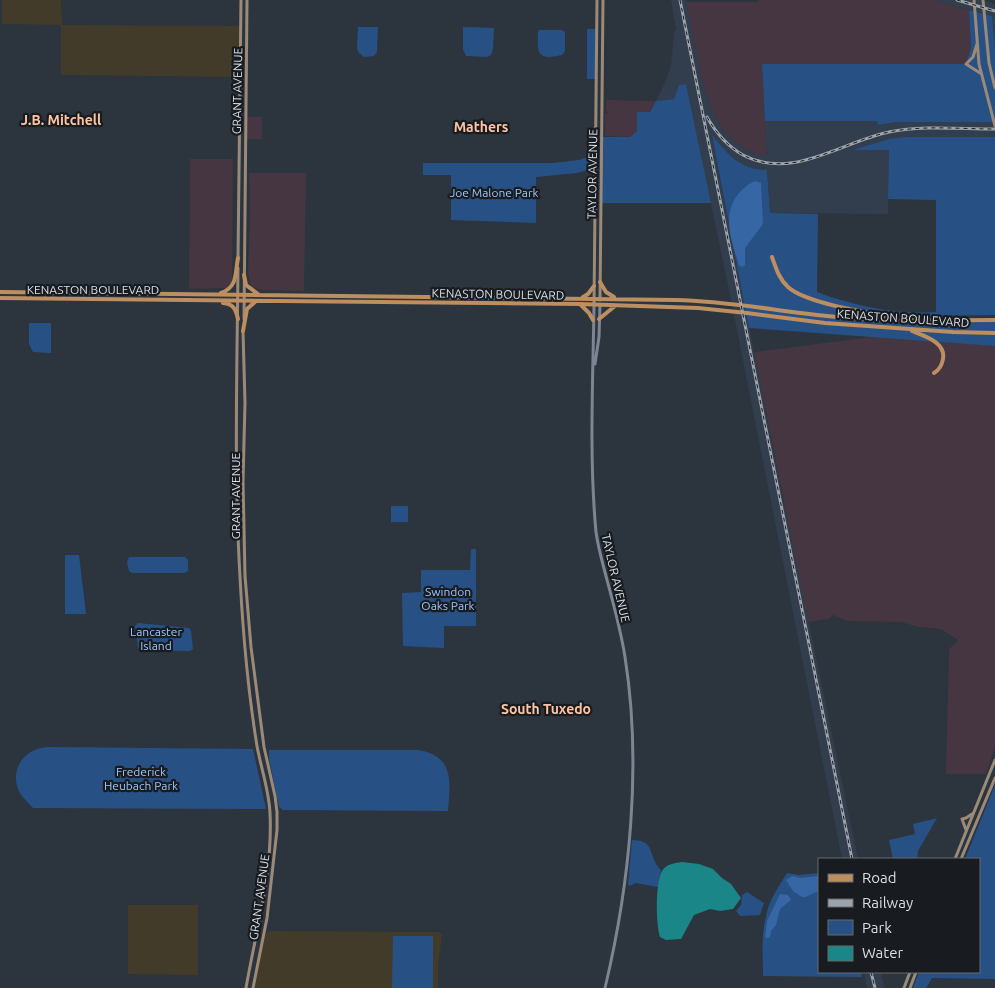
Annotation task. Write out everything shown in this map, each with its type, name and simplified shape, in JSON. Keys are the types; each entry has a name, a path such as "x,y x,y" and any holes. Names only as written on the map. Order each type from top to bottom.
{"main road":[{"name":"GRANT AVENUE","path":"240,0 237,481 240,577 245,647 257,746 268,792 270,812 266,880 246,988"},
{"name":"GRANT AVENUE","path":"247,0 243,332 245,576 258,703 264,747 277,812 277,830 266,918 253,988"},
{"name":"TAYLOR AVENUE","path":"594,305 597,0"},
{"name":"TAYLOR AVENUE","path":"600,305 603,0"},
{"path":"974,0 982,76 995,126"},
{"path":"983,0 988,63 995,88"},
{"path":"977,41 973,57 966,64 978,71 982,76"},
{"path":"772,257 776,270 783,282 796,293 819,301 883,315 913,319"},
{"path":"218,295 229,290 234,285 238,258"},
{"path":"244,275 246,285 260,295"},
{"path":"600,282 606,292 616,298"},
{"path":"581,298 588,294 594,286"},
{"name":"KENASTON BOULEVARD","path":"0,292 616,298 715,302 828,316 995,320"},
{"name":"KENASTON BOULEVARD","path":"0,298 580,304 716,309 825,323 995,333"},
{"path":"206,300 230,304 236,310 238,319"},
{"path":"243,332 247,309 258,300"},
{"path":"580,304 594,320"},
{"path":"599,319 615,306"},
{"path":"907,329 934,341 941,348 943,360 938,370 934,373"},
{"path":"955,858 995,760"},
{"path":"962,858 995,778"},
{"path":"966,831 962,819 974,812"},
{"path":"904,988 910,973"},
{"path":"910,988 916,973"}],"street":[{"name":"TAYLOR AVENUE","path":"594,305 593,484 596,533 625,656 631,709 632,783 630,833 625,886 614,952 605,988"},
{"name":"TAYLOR AVENUE","path":"593,377 599,337 600,305"}],"shaded area":[{"path":"2,0 61,0 62,25 240,26 240,77 61,75 61,25 2,24"},
{"path":"671,0 686,0 702,81 709,103 724,131 745,149 756,154 767,155 765,121 877,121 878,125 896,122 995,122 995,137 907,137 856,150 889,150 888,214 770,213 767,170 754,170 745,167 725,151 712,137 780,485 858,858 842,858 729,290 686,84 679,86 674,99 656,101 671,66 674,32 676,30"},
{"path":"759,0 933,0 969,10 970,56 966,64 762,64 767,156 756,154 745,149 724,131 709,103 702,81 686,2 758,2"},
{"path":"933,0 981,0 995,4 995,48 992,16"},
{"path":"606,100 656,101 637,131 630,137 605,136 605,114 610,112 606,111"},
{"path":"246,117 262,117 262,139 245,139"},
{"path":"190,159 233,159 232,279 231,284 226,288 189,289"},
{"path":"249,173 306,173 304,291 263,290 253,288 250,284 248,272"},
{"path":"755,181 761,183 763,224 745,248 745,265 742,267 739,265 733,246 729,216 735,198 745,187"},
{"path":"872,337 895,337 995,346 995,747 986,774 946,774 949,649 958,640 941,629 918,627 901,622 847,621 833,615 829,619 808,622 754,352"},
{"path":"792,876 800,878 818,876 818,891 802,897 793,891 786,880"},
{"path":"780,894 788,895 791,900 780,909 776,925 771,931 770,937 767,938 765,937 767,921"},
{"path":"128,905 198,905 198,975 128,974"},
{"path":"268,931 439,932 442,935 438,966 438,988 254,988 265,935"},
{"path":"864,973 881,973 884,988 867,988"}],"green space":[{"path":"969,10 992,16 995,48 995,122 896,122 878,125 877,121 765,121 762,64 966,64 971,49"},
{"path":"358,27 378,27 377,52 374,56 364,57 359,53 357,49"},
{"path":"463,27 494,28 491,55 487,57 466,56 463,49"},
{"path":"587,29 597,29 596,79 587,79"},
{"path":"539,30 562,30 565,32 565,51 562,55 548,57 540,54 538,45"},
{"path":"686,84 711,203 601,203 601,137 630,137 637,131 637,112 650,112 656,101 674,99 679,85"},
{"path":"712,135 730,155 742,164 767,170 770,213 818,214 817,292 875,308 921,313 936,312 936,200 888,199 889,150 853,150 889,139 907,137 995,137 995,315 924,316 995,320 995,346 749,328"},
{"name":"Joe Malone Park","path":"591,156 591,169 577,173 536,177 536,223 451,220 451,175 423,175 423,163 553,163 579,160"},
{"path":"29,323 51,323 51,353 33,352 29,344"},
{"path":"391,506 408,506 408,522 391,522"},
{"name":"Swindon Oaks Park","path":"471,549 476,549 476,626 444,626 444,648 403,646 402,593 421,592 421,570 470,570"},
{"path":"65,555 79,555 86,614 65,614"},
{"path":"129,557 185,557 188,560 188,571 184,573 132,573 129,571 127,562"},
{"name":"Lancaster Island","path":"138,623 189,628 193,649 190,651 140,650 135,626"},
{"name":"Frederick Heubach Park","path":"40,748 253,749 266,809 33,808 19,792 16,773 18,766 27,755"},
{"path":"269,750 419,750 431,753 439,758 448,772 448,811 283,810 279,807 269,759"},
{"path":"995,785 995,979 932,978 926,988 913,988 919,973 980,973 980,858 965,858"},
{"path":"937,818 918,851 917,858 893,858 889,840 915,834 913,824"},
{"path":"632,840 645,843 651,850 654,860 661,870 658,887 636,883 629,886"},
{"path":"787,873 798,875 818,873 818,973 861,973 862,977 763,976 764,923 767,910"},
{"path":"747,892 764,903 760,915 740,916 736,911 741,905 742,895"},
{"path":"393,936 433,936 433,988 392,988"}],"water":[{"path":"682,862 699,864 713,869 731,884 741,898 733,909 720,911 710,909 694,915 681,939 666,940 660,937 657,904 658,885 662,871 666,867"}],"railway":[{"path":"680,0 852,858"},
{"path":"957,0 995,11"},
{"path":"707,117 722,139 732,148 743,155 761,162 780,164 816,157 889,132 928,128 995,129"},
{"path":"871,973 875,988"}],"district":[{"name":"J.B. Mitchell","path":"61,120"},
{"name":"Mathers","path":"481,127"},
{"name":"South Tuxedo","path":"546,709"}]}
